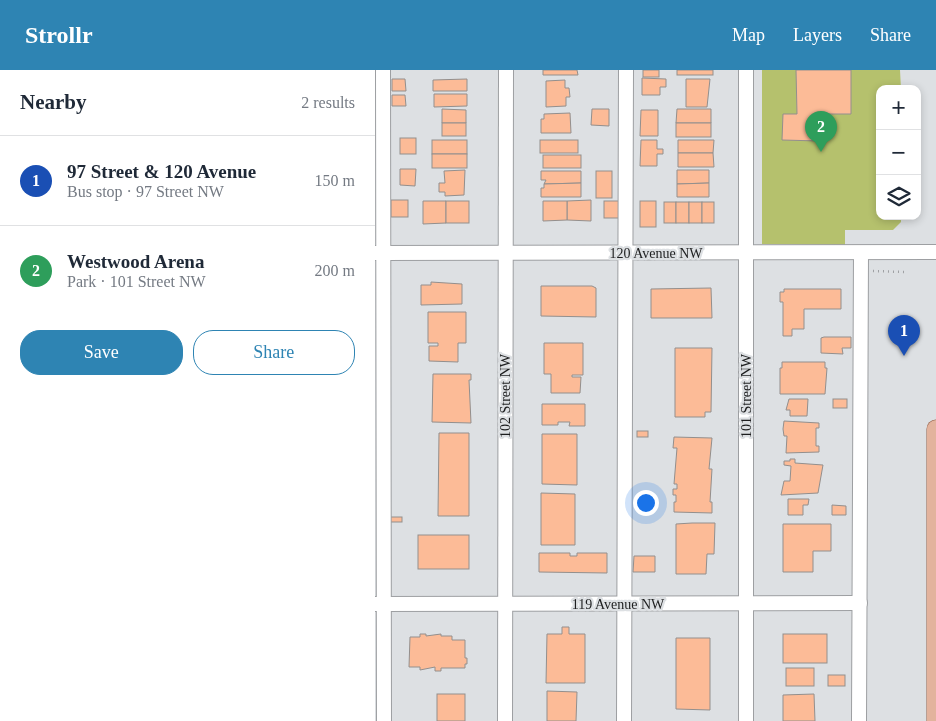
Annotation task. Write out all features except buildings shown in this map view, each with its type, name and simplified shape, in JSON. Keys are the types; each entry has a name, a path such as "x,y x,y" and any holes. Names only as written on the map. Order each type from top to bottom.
{"main road":[{"path":"936,429 936,721"}],"street":[{"path":"383,70 379,253 379,604 384,721"},
{"name":"102 Street NW","path":"505,721 506,70"},
{"path":"624,721 626,70"},
{"name":"101 Street NW","path":"746,70 746,721"},
{"name":"120 Avenue NW","path":"379,253 936,252"},
{"path":"859,721 861,253"},
{"name":"119 Avenue NW","path":"379,604 860,603"}],"path":[{"path":"861,271 905,272"}],"green space":[{"path":"762,70 900,70 901,85 876,85 876,220 901,220 901,222 893,230 845,230 845,245 762,244"}],"place":[{"name":"Westwood Arena","path":"821,152"},
{"name":"97 Street & 120 Avenue","path":"904,356"}]}
